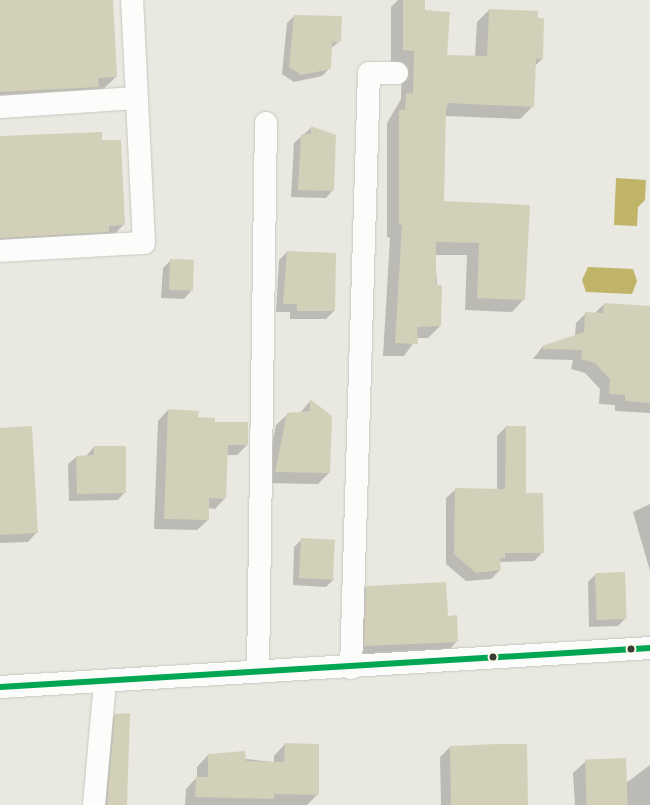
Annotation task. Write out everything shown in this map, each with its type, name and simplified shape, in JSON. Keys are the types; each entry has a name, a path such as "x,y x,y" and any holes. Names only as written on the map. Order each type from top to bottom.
{"street":[{"path":"0,251 144,243 132,0"},
{"path":"351,668 370,73 397,73"},
{"path":"0,107 137,98"},
{"path":"258,672 266,123"},
{"path":"0,687 351,668 650,648"},
{"path":"94,805 105,682"}],"shaded area":[{"path":"616,178 646,180 645,200 638,207 637,226 614,225"},
{"path":"588,267 633,269 637,281 632,294 586,292 582,280"}],"building":[{"path":"0,0 113,0 117,77 98,78 99,87 0,92"},
{"path":"403,0 425,0 425,10 450,12 447,55 487,56 489,9 538,11 538,18 544,18 543,59 536,59 534,107 448,103 446,111 444,201 530,205 525,300 477,298 479,243 436,242 436,285 442,285 441,326 417,327 418,344 395,343 402,225 399,225 399,110 405,110 406,93 413,94 414,51 403,50"},
{"path":"294,15 342,16 341,42 332,42 331,69 301,75 289,67"},
{"path":"311,126 336,135 334,191 298,190 301,134 311,134"},
{"path":"102,132 102,140 121,140 125,225 109,226 109,232 0,238 0,136"},
{"path":"287,251 336,253 335,311 297,311 297,304 283,304"},
{"path":"170,259 194,260 193,291 169,290"},
{"path":"604,303 650,306 650,403 625,401 625,395 609,394 610,379 595,363 581,359 582,350 543,349 542,346 584,332 585,312 603,313"},
{"path":"310,399 332,416 330,473 275,472 287,413 310,411"},
{"path":"168,409 199,411 198,417 215,418 215,422 248,422 248,445 228,445 226,499 209,498 209,520 164,519"},
{"path":"32,426 38,533 0,535 0,428"},
{"path":"506,426 526,426 526,493 543,493 544,553 505,553 505,558 500,558 501,570 476,573 454,554 455,488 505,489"},
{"path":"94,446 126,446 126,493 77,494 76,456 94,455"},
{"path":"301,538 335,540 333,580 299,578"},
{"path":"625,572 627,619 597,620 595,573"},
{"path":"446,582 448,616 457,615 458,642 364,646 366,586"},
{"path":"130,713 127,805 107,805 115,714"},
{"path":"285,743 319,744 319,795 274,794 274,799 195,797 196,777 208,777 208,754 245,751 246,761 284,762"},
{"path":"527,744 528,805 451,805 450,746"},
{"path":"626,758 628,805 587,805 585,759"}],"transit line":[{"path":"0,687 650,648"}]}
